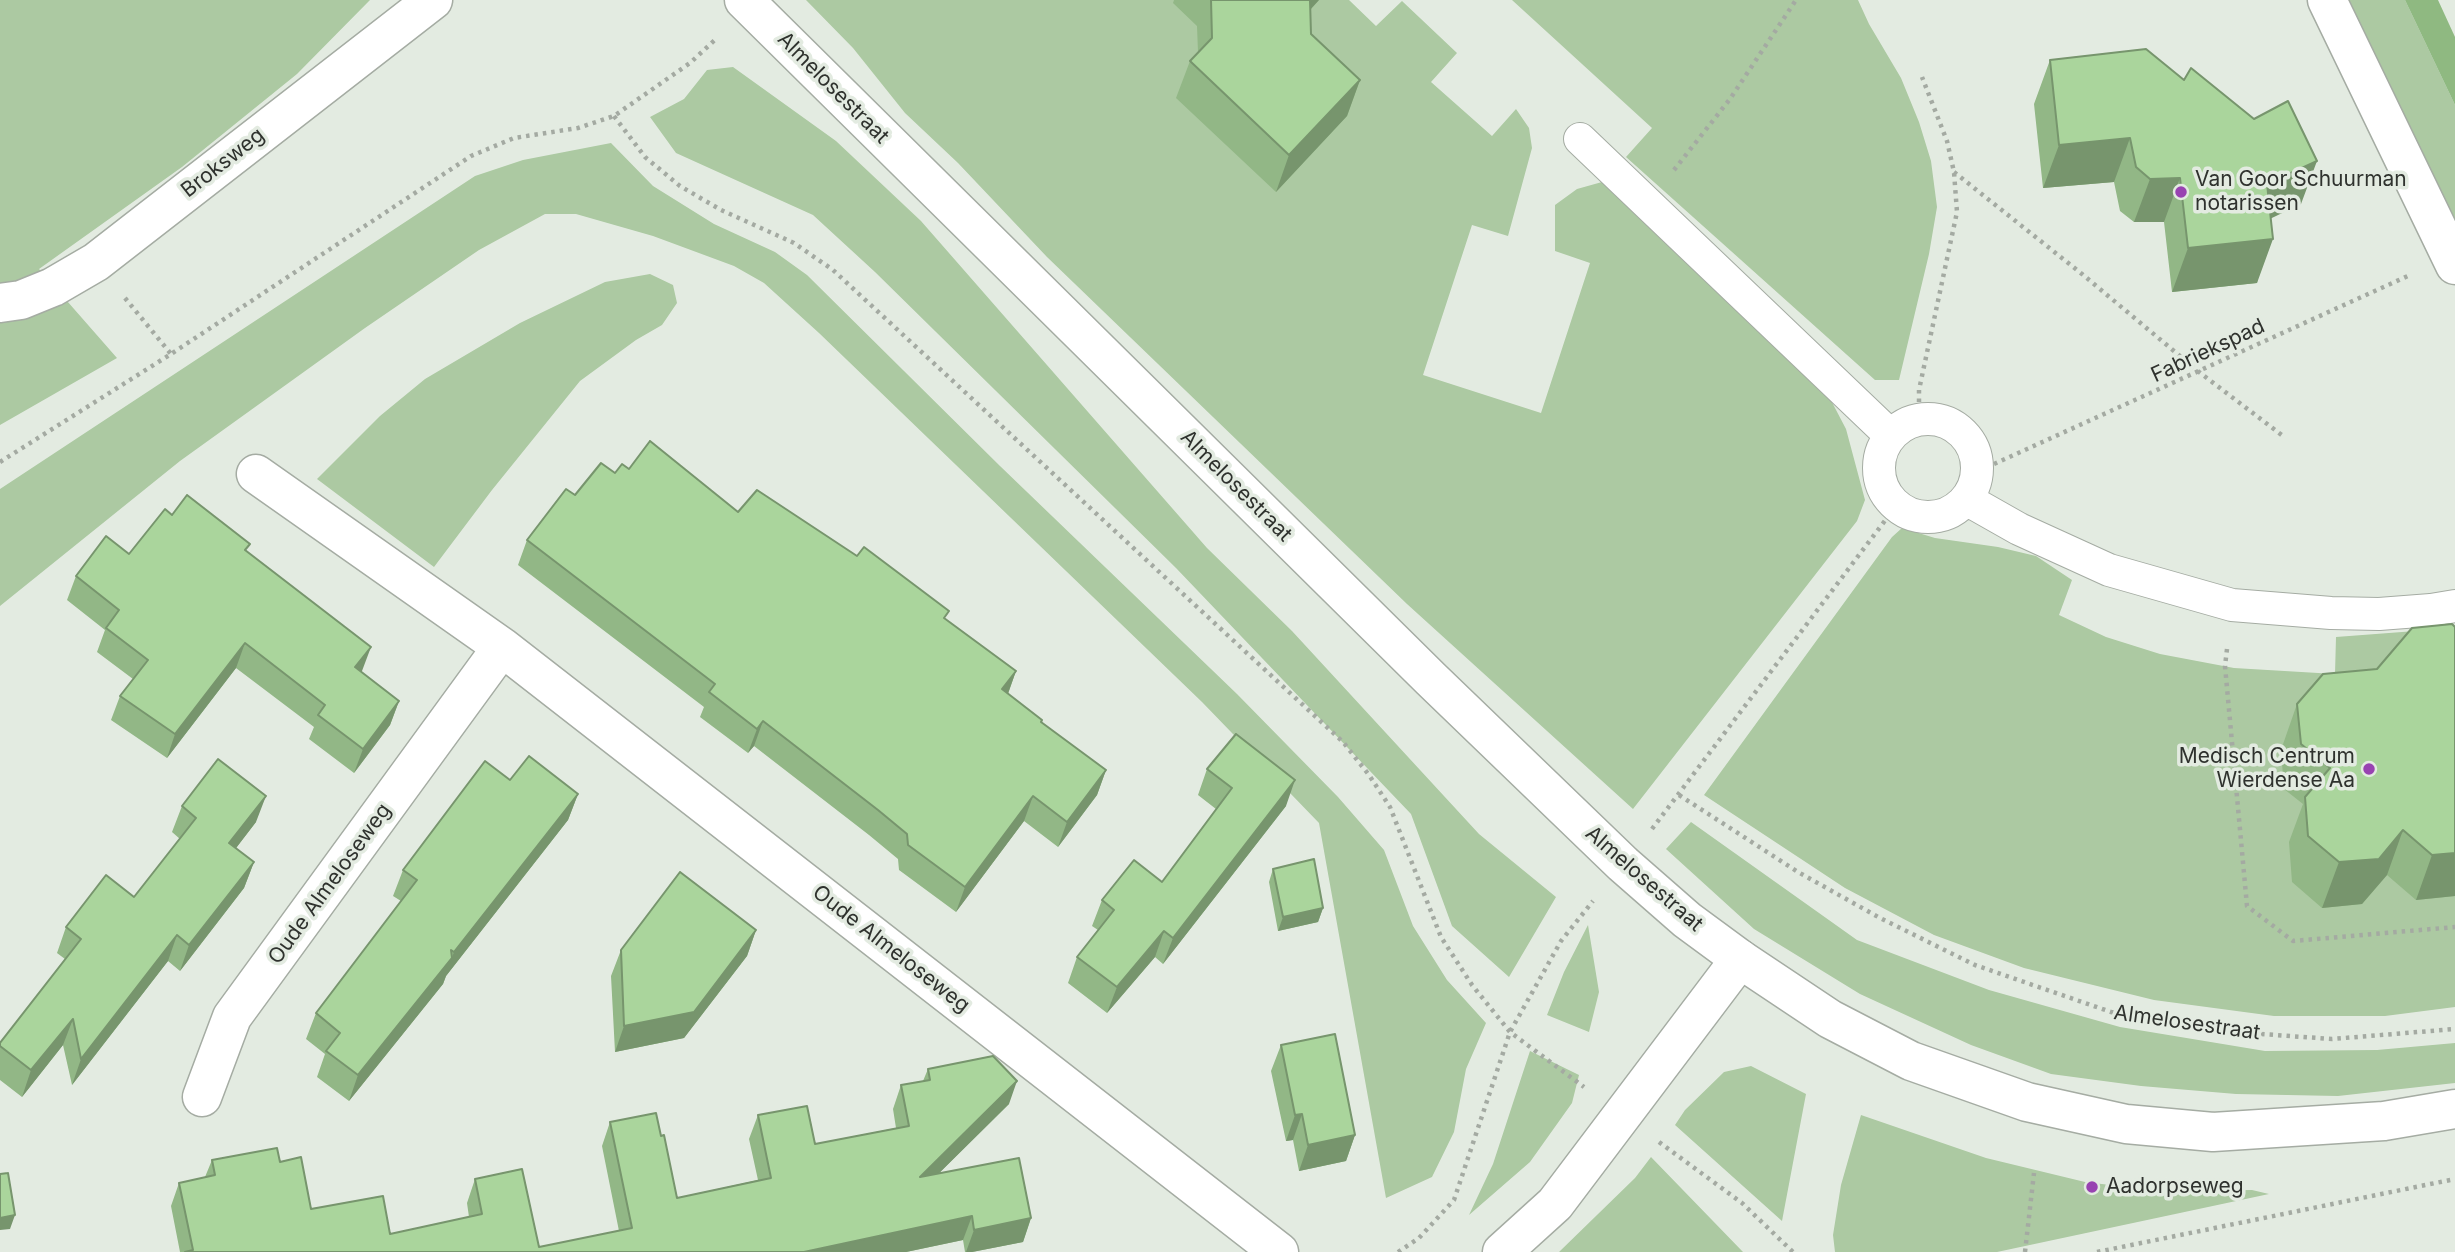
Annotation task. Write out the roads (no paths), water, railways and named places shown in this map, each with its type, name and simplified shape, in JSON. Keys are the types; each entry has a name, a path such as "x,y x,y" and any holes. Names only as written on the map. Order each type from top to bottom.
{"street":[{"name":"Broksweg","path":"0,303 21,300 53,287 96,262 433,0"},
{"path":"2327,0 2453,261"},
{"name":"Almelosestraat","path":"748,4 1431,679 1623,864 1687,920 1830,1019 1911,1061 2027,1102 2126,1124 2213,1132 2384,1121 2455,1109"},
{"name":"Oude Almeloseweg","path":"256,474 502,647 1279,1252"},
{"name":"Oude Almeloseweg","path":"202,1097 232,1017 502,647"},
{"path":"1502,1252 1555,1204 1740,959"}],"lane":[{"path":"1580,139 1891,436"},
{"path":"1920,419 1937,420 1953,426 1965,436 1974,452 1977,467 1974,484 1966,499 1945,514 1933,517 1919,517 1896,506 1883,489 1878,468 1881,455 1891,436 1905,425 1920,419"},
{"path":"1966,499 2019,528 2109,570 2232,604 2331,613 2379,614 2455,606"}],"place":[{"name":"Van Goor Schuurman notarissen","path":"2181,192"},
{"name":"Medisch Centrum Wierdense Aa","path":"2369,769"},
{"name":"Aadorpseweg","path":"2092,1187"}]}
